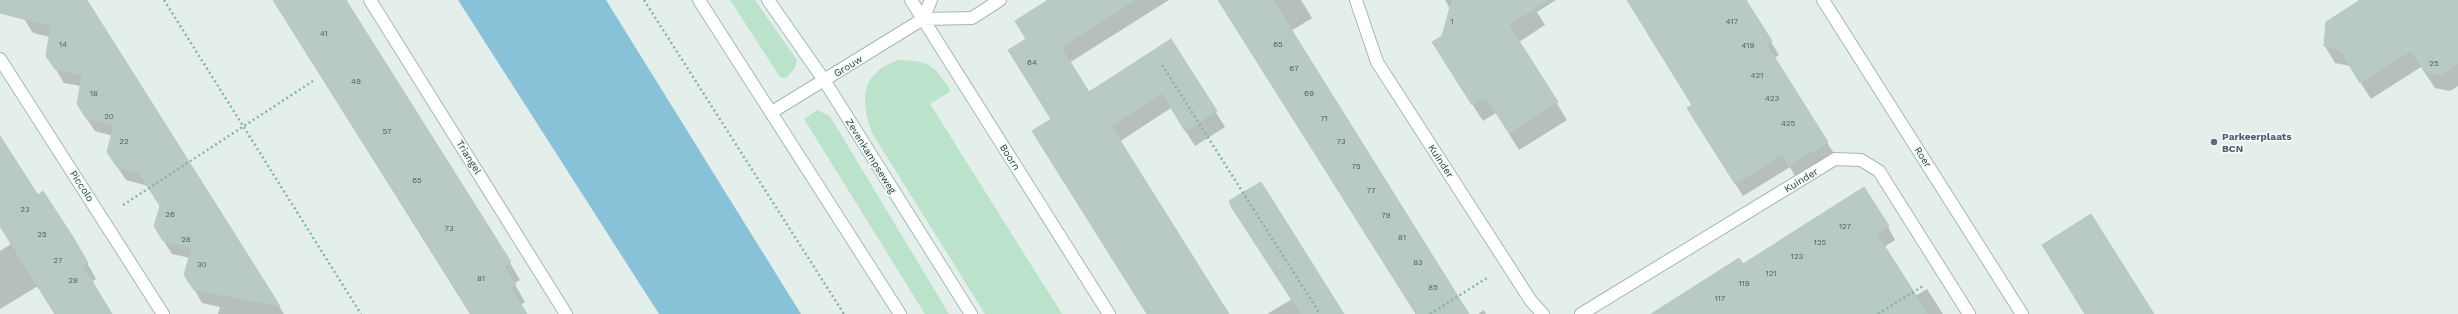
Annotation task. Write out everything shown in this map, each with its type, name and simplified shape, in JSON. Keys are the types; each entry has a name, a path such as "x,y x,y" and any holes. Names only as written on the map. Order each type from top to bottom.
{"street":[{"name":"Triangel","path":"370,0 566,314"},
{"path":"699,0 900,314"},
{"name":"Zevenkampseweg","path":"768,0 824,80 971,314"},
{"name":"Boorn","path":"911,0 1109,314"},
{"path":"931,0 923,19 972,18 1000,0"},
{"name":"Kuinder","path":"1356,0 1377,62 1531,301 1543,314"},
{"name":"Roer","path":"1823,0 2022,314"},
{"name":"Grouw","path":"772,112 923,19"},
{"name":"Piccolo","path":"0,59 4,74 102,219 163,314"},
{"name":"Kuinder","path":"1581,314 1835,159 1860,160 1879,171 1969,314"}],"path":[{"path":"164,0 362,314"},
{"path":"644,0 844,314"},
{"path":"1162,65 1320,314"},
{"path":"102,219 313,81"},
{"path":"1430,314 1508,265"},
{"path":"1878,314 1944,274"}],"green space":[{"path":"730,0 755,0 797,60 795,68 786,78 780,77"},
{"path":"898,60 917,61 930,66 940,75 951,91 930,104 1062,314 985,314 872,133 866,110 866,89 876,73 885,66"},
{"path":"817,110 830,116 949,314 925,314 804,119"}],"water":[{"path":"458,0 606,0 801,314 659,314"}],"building":[{"path":"0,0 87,0 280,306 194,290 184,275 192,247 163,241 154,226 160,206 139,173 117,167 107,152 114,125 86,118 77,104 82,75 55,69 46,56 51,26 0,13"},
{"path":"273,0 346,0 511,262 504,266 516,284 511,288 527,314 471,314"},
{"path":"1048,0 1135,0 1061,47 1089,92 1171,39 1217,111 1185,131 1162,93 1111,126 1229,314 1147,314 1032,131 1051,119 1008,50 1026,39 1015,21"},
{"path":"1218,0 1273,0 1469,314 1416,314"},
{"path":"1452,0 1548,0 1509,25 1558,102 1509,133 1486,97 1472,105 1432,42 1442,36"},
{"path":"1627,0 1746,0 1772,41 1767,45 1828,142 1789,166 1782,155 1735,184 1687,108 1692,105"},
{"path":"2360,0 2458,0 2458,63 2440,75 2424,71 2411,51 2360,83 2340,50 2324,46 2326,22"},
{"path":"0,136 38,195 43,191 73,237 88,263 83,266 112,314 55,314 34,281 0,226"},
{"path":"1261,182 1344,314 1301,314 1232,208 1229,201"},
{"path":"1864,187 1889,226 1877,234 1928,314 1651,314 1739,258 1743,264"},
{"path":"2091,214 2154,314 2085,314 2042,245"}],"place":[{"name":"Parkeerplaats BCN","path":"2214,142"}]}
